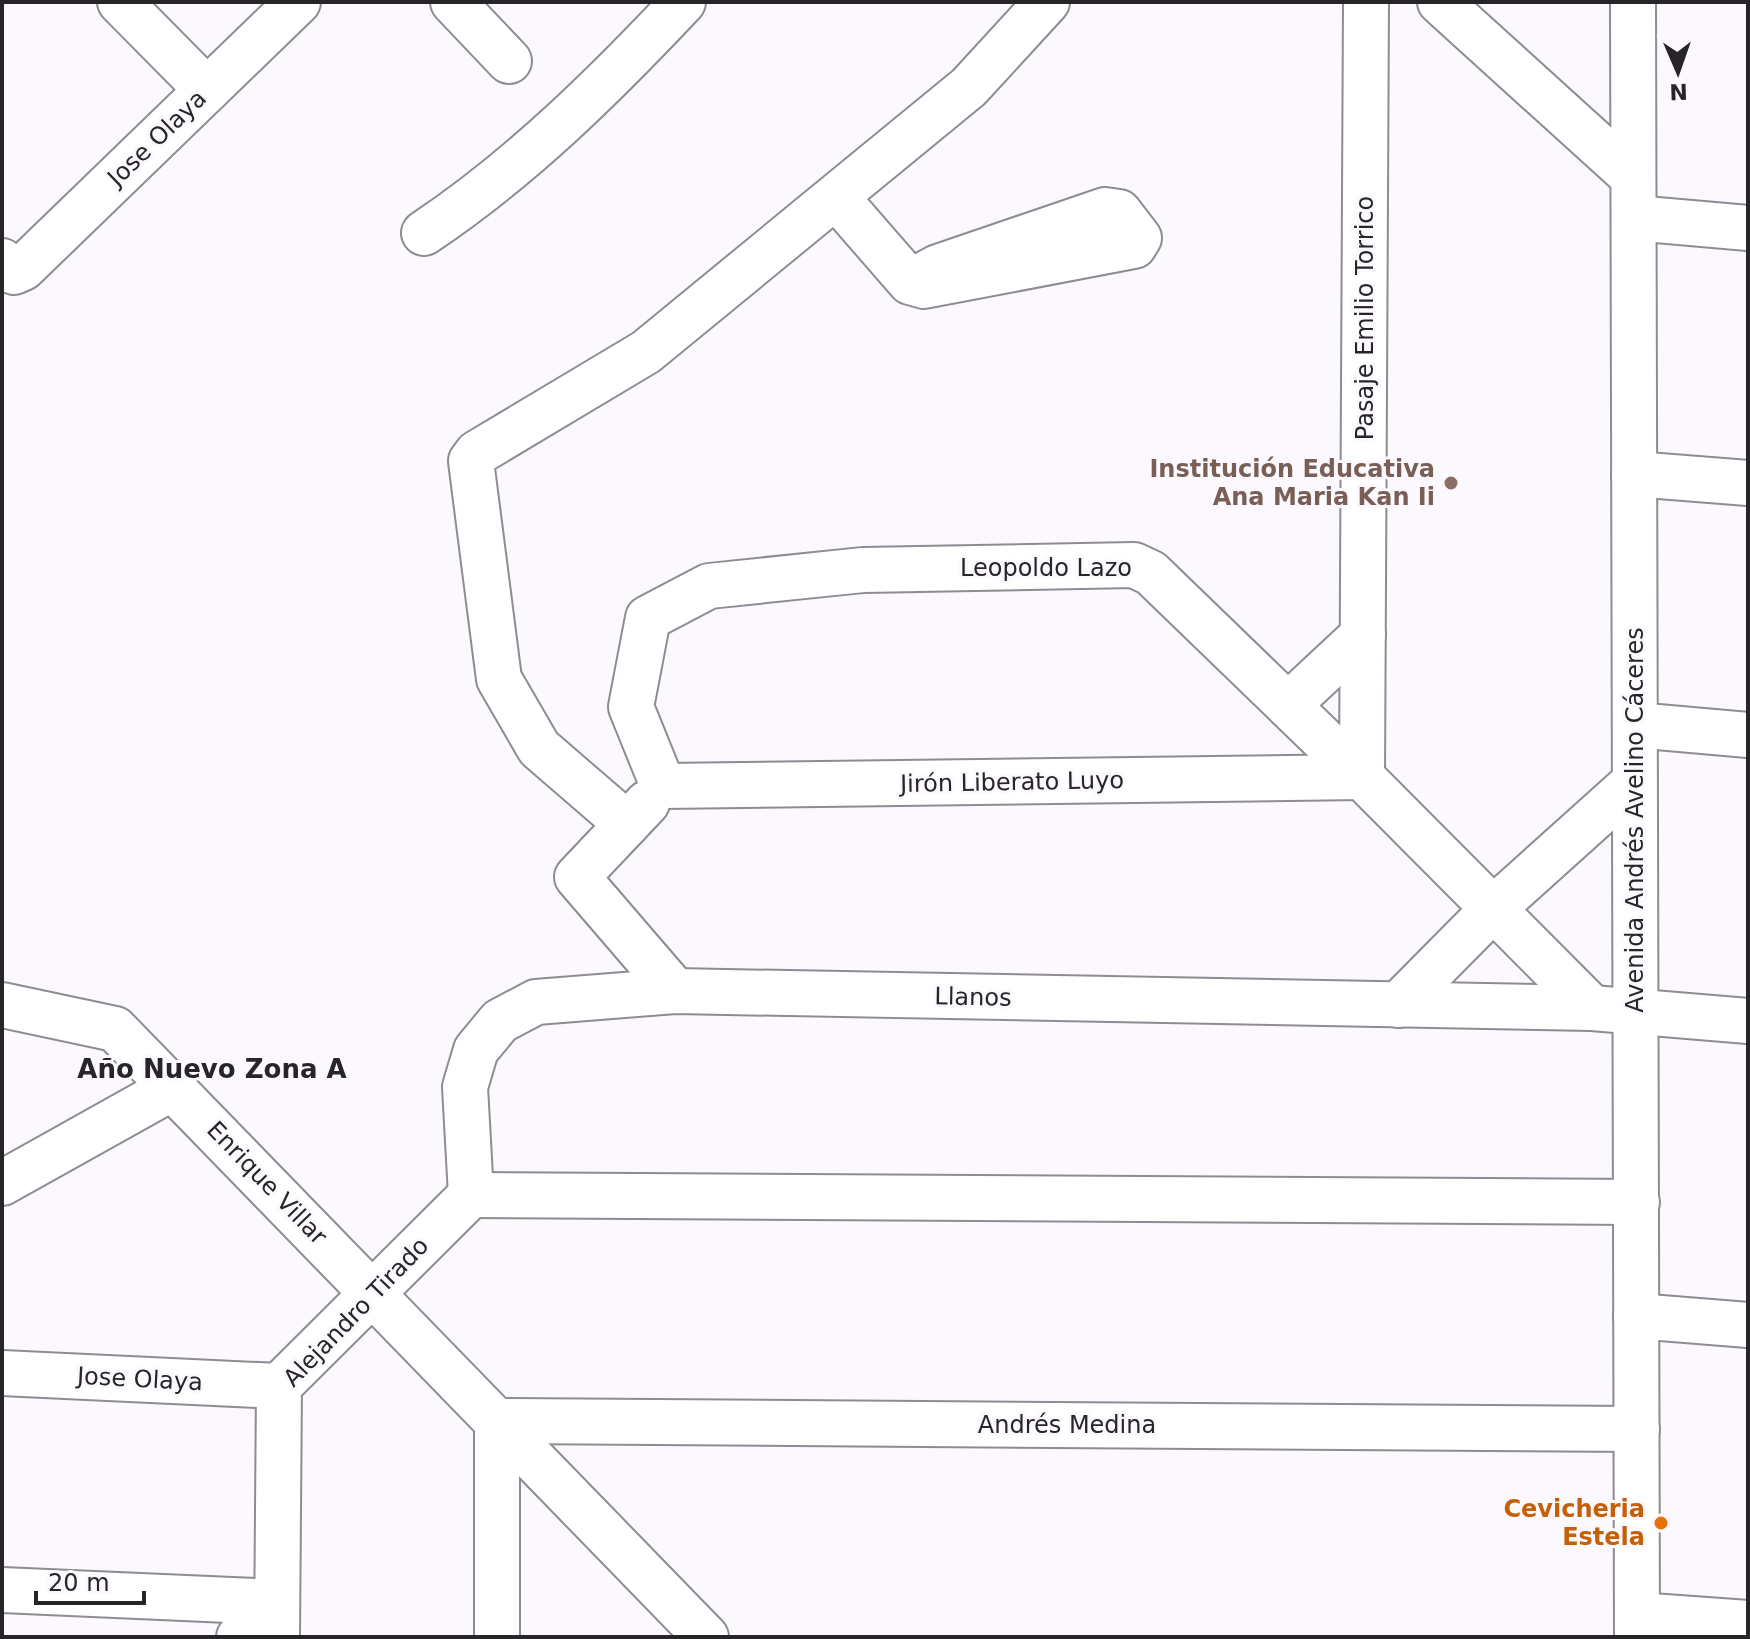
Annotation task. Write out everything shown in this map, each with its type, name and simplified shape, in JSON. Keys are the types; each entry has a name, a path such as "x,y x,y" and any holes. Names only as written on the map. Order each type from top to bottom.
{"street":[{"path":"120,2 207,90"},
{"name":"Jose Olaya","path":"8,267 23,268 298,2"},
{"path":"453,2 509,61"},
{"path":"424,233 484,193 641,47 683,2"},
{"path":"627,824 539,748 499,679 471,461 477,453 646,352 969,87 1047,2"},
{"name":"Pasaje Emilio Torrico","path":"1362,777 1366,2"},
{"path":"1440,2 1634,197 1748,228"},
{"name":"Avenida Andrés Avelino Cáceres","path":"1633,2 1637,1626"},
{"path":"836,197 910,282"},
{"path":"1634,474 1748,483"},
{"name":"Leopoldo Lazo","path":"663,786 631,707 648,618 709,586 863,570 1134,565 1151,573 1288,705 1592,1008"},
{"path":"1288,705 1363,635"},
{"path":"1635,725 1748,735"},
{"name":"Jirón Liberato Luyo","path":"663,786 1362,777"},
{"path":"1398,1005 1494,908 1633,783"},
{"path":"663,786 577,877 675,991"},
{"name":"Llanos","path":"471,1195 465,1087 476,1050 500,1021 536,1002 675,991 1592,1008 1748,1021"},
{"name":"Enrique Villar","path":"2,1005 115,1029 706,1637"},
{"path":"2,1183 174,1087"},
{"path":"471,1195 1637,1202"},
{"name":"Alejandro Tirado","path":"277,1620 279,1386 471,1195"},
{"path":"1636,1316 1748,1325"},
{"name":"Jose Olaya","path":"2,1373 279,1386"},
{"path":"497,1421 497,1637"},
{"name":"Andrés Medina","path":"497,1421 1637,1429"},
{"path":"2,1590 277,1620"},
{"path":"239,1637 277,1620"},
{"path":"1637,1626 1748,1623"}],"place":[{"name":"Institución Educativa Ana Maria Kan Ii","path":"1451,483"},
{"name":"Cevicheria Estela","path":"1661,1523"}],"district":[{"name":"Año Nuevo Zona A","path":"212,1069"}]}
